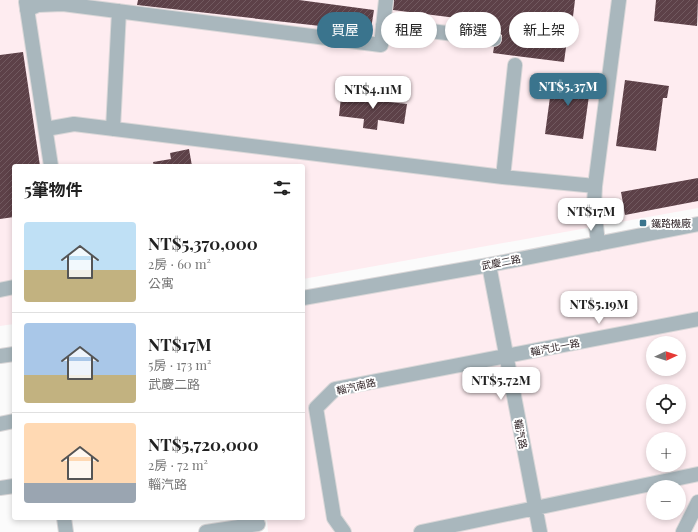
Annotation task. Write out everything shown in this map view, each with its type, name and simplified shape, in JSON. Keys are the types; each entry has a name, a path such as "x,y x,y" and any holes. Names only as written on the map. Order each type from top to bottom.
{"street":[{"path":"385,12 386,0"},
{"path":"598,244 594,206 595,186 619,0"},
{"path":"51,164 26,5 50,3 381,45"},
{"path":"113,129 119,11"},
{"path":"503,177 516,64"},
{"path":"46,130 74,124 503,177 595,186"},
{"name":"武慶二路","path":"305,298 489,265 698,224"},
{"name":"輜汽路","path":"489,265 540,532"},
{"path":"0,290 12,287"},
{"name":"輜汽北一路","path":"506,356 698,319"},
{"path":"0,356 12,354"},
{"name":"輜汽南路","path":"344,532 334,518 316,408 335,389 506,356"},
{"path":"0,424 12,421"},
{"path":"420,532 698,474"},
{"path":"0,488 12,486"},
{"path":"683,532 698,502"},
{"path":"206,532 258,525"}],"shaded area":[{"path":"0,0 698,0 698,208 305,279 305,164 12,164 12,324 0,326"},
{"path":"698,230 698,532 268,532 267,520 305,520 305,299"}],"building":[{"path":"138,0 299,0 374,10 373,16 373,12 317,12 317,26 137,5"},
{"path":"394,0 575,0 574,12 509,12 509,48 566,48 564,62 493,53 494,48 501,48 501,12 445,12 445,17 437,16 437,12 409,12 393,10"},
{"path":"656,0 698,0 697,26 654,21"},
{"path":"23,52 40,164 12,164 12,217 0,219 0,55"},
{"path":"553,75 591,81 583,139 545,134"},
{"path":"625,80 669,86 667,98 663,98 656,151 616,146"},
{"path":"369,92 382,93 380,101 407,104 404,124 378,120 377,130 363,128 364,119 339,116 341,97 368,100"},
{"path":"189,149 192,164 154,164 153,162 171,159 170,153"},
{"path":"698,178 698,201 625,215 621,192"}],"place":[{"name":"鐵路機廠","path":"643,223"}]}
